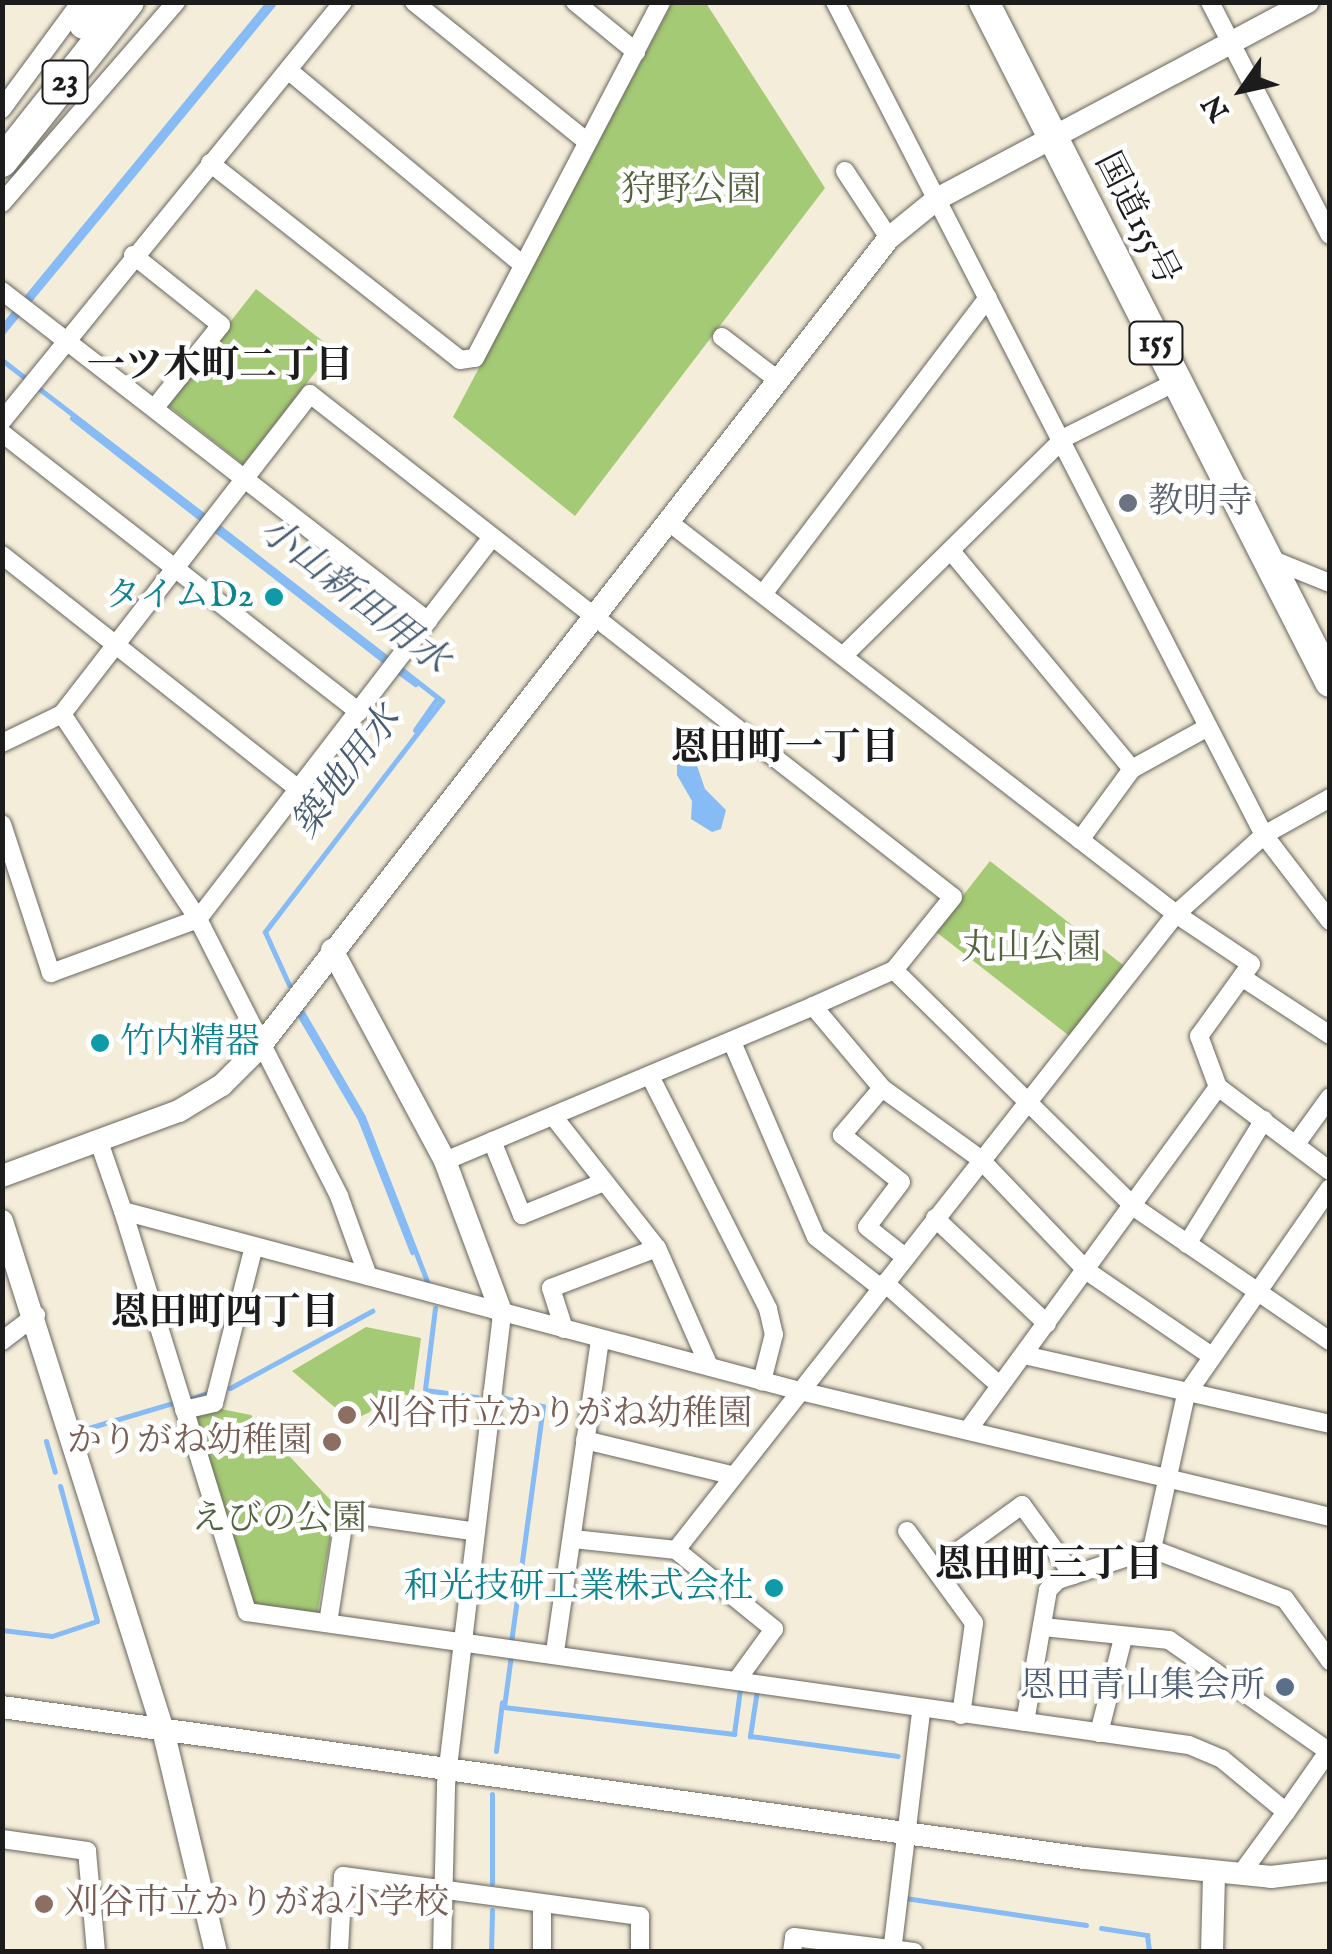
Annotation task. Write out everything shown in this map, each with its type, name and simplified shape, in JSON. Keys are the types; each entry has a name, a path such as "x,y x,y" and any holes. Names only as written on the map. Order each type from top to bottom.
{"highway":[{"name":"国道155号","path":"984,2 1330,682"},
{"name":"23","path":"2,129 107,7"},
{"name":"23","path":"2,162 107,7"}],"street":[{"path":"2,204 176,2"},
{"path":"2,421 343,2"},
{"path":"414,2 585,140"},
{"path":"575,2 636,52"},
{"path":"210,163 460,360 475,358 585,140 661,2"},
{"path":"835,2 1064,438 1264,835 1330,921"},
{"path":"1210,2 1330,235"},
{"path":"2,1176 178,1110 222,1085 258,1049 670,523 775,378 889,238 937,199 1054,141 1308,2"},
{"path":"2,109 107,7"},
{"path":"288,70 522,264"},
{"path":"846,172 889,238"},
{"path":"134,256 220,325 157,405"},
{"path":"2,291 157,405 428,621"},
{"path":"763,594 988,298"},
{"path":"722,336 775,378"},
{"path":"843,656 1064,438 1176,382"},
{"path":"2,742 62,714 310,394 592,618 953,896 894,970 446,1162"},
{"path":"2,432 359,712"},
{"path":"670,523 1176,914 1252,964 1199,1036 1218,1087 1330,1171"},
{"path":"2,824 52,973 198,919 492,538"},
{"path":"950,551 1132,769"},
{"path":"2,555 298,789"},
{"path":"1268,558 1330,584"},
{"path":"62,714 198,919 258,1049 338,1196 368,1276"},
{"path":"1080,840 1132,769 1208,727"},
{"path":"676,1550 978,1158 1032,1104 1176,914 1264,835 1330,798"},
{"path":"332,950 446,1162 502,1314 472,1531 448,1771 442,1952"},
{"path":"894,970 1134,1207 1330,1341"},
{"path":"1243,978 1330,1035"},
{"path":"812,1006 882,1088 978,1158 1087,1271 1210,1355"},
{"path":"732,1042 816,1236 883,1286 1000,1386"},
{"path":"650,1076 768,1308 774,1334 762,1381"},
{"path":"968,1430 1218,1087"},
{"path":"882,1088 842,1135 900,1182 868,1228 905,1257"},
{"path":"1296,1144 1330,1097"},
{"path":"554,1116 657,1248 709,1366"},
{"path":"1187,1244 1264,1120"},
{"path":"98,1139 124,1211 247,1612 463,1646 556,1652 920,1710 1205,1750 1286,1812"},
{"path":"492,1141 522,1214 604,1182"},
{"path":"1152,1550 1186,1395 1254,1288 1330,1188"},
{"path":"124,1211 253,1250 368,1276 800,1391 1330,1517"},
{"path":"935,1218 1047,1324"},
{"path":"2,1222 36,1315 162,1730 216,1952"},
{"path":"564,1328 550,1288 657,1248"},
{"path":"184,1410 214,1402 253,1250"},
{"path":"2,1340 36,1315"},
{"path":"556,1652 600,1338"},
{"path":"1024,1355 1186,1395 1330,1424"},
{"path":"585,1440 731,1475"},
{"path":"936,1567 1022,1505 1073,1575"},
{"path":"328,1623 345,1513 472,1531"},
{"path":"907,1531 974,1622 962,1715"},
{"path":"573,1539 676,1550 774,1629 738,1680"},
{"path":"1025,1722 1048,1590 1073,1575 1152,1550 1285,1600 1330,1661"},
{"path":"1043,1627 1169,1640 1329,1750 1240,1875"},
{"path":"1100,1733 1122,1638"},
{"path":"2,1707 1214,1874 1330,1870"},
{"path":"892,1950 920,1710"},
{"path":"2,1840 87,1851 96,1952"},
{"path":"1212,1952 1214,1874"},
{"path":"339,1952 343,1876 444,1894 640,1916 640,1952"},
{"path":"542,1904 542,1952"},
{"path":"792,1952 794,1937 914,1952"}],"green space":[{"name":"狩野公園","path":"672,3 706,3 825,188 575,516 453,417"},
{"path":"256,289 333,349 243,464 166,404"},
{"name":"丸山公園","path":"990,861 1126,967 1071,1037 935,931"},
{"path":"366,1327 421,1338 413,1396 382,1391 370,1412 351,1421 292,1371"},
{"name":"えびの公園","path":"216,1408 251,1415 336,1506 317,1615 255,1607 249,1600 192,1415"}],"water":[{"path":"694,757 705,789 726,810 721,829 712,832 691,819 692,801 677,775 677,765"}],"waterway":[{"name":"築地用水","path":"23,301 269,2"},
{"name":"小山新田用水","path":"2,333 275,2"},
{"name":"築地用水","path":"2,327 16,310"},
{"name":"築地用水","path":"2,360 28,380"},
{"name":"築地用水","path":"37,387 206,517"},
{"name":"築地用水","path":"72,418 205,522"},
{"name":"築地用水","path":"215,524 442,701 265,932 289,985"},
{"name":"築地用水","path":"214,529 387,663"},
{"name":"築地用水","path":"396,670 415,684"},
{"name":"築地用水","path":"415,730 436,700"},
{"name":"築地用水","path":"302,1012 363,1117 429,1286"},
{"name":"築地用水","path":"300,1016 360,1119 412,1252"},
{"name":"小山新田用水","path":"435,1308 425,1390 477,1397"},
{"name":"築地用水","path":"230,1388 372,1311"},
{"name":"築地用水","path":"187,1400 207,1393"},
{"name":"小山新田用水","path":"504,1398 543,1406 511,1642"},
{"name":"築地用水","path":"85,1429 173,1403"},
{"name":"築地用水","path":"46,1441 55,1472"},
{"name":"築地用水","path":"2,1630 52,1636 97,1621 60,1486"},
{"name":"小山新田用水","path":"511,1655 504,1707 734,1734 740,1689"},
{"name":"小山新田用水","path":"757,1690 750,1736 898,1756"},
{"name":"築地用水","path":"496,1751 502,1702"},
{"name":"築地用水","path":"492,1794 492,1883"},
{"name":"小山新田用水","path":"905,1898 1086,1925"},
{"name":"築地用水","path":"491,1952 492,1910"},
{"name":"小山新田用水","path":"1101,1928 1147,1935 1149,1952"}],"place":[{"name":"教明寺","path":"1128,503"},
{"name":"タイムD2","path":"274,597"},
{"name":"竹内精器","path":"100,1043"},
{"name":"刈谷市立かりがね幼稚園","path":"347,1415"},
{"name":"かりがね幼稚園","path":"332,1442"},
{"name":"和光技研工業株式会社","path":"774,1588"},
{"name":"恩田青山集会所","path":"1285,1687"},
{"name":"刈谷市立かりがね小学校","path":"44,1904"}],"district":[{"name":"一ツ木町二丁目","path":"220,368"},
{"name":"恩田町一丁目","path":"785,750"},
{"name":"恩田町四丁目","path":"225,1315"},
{"name":"恩田町三丁目","path":"1049,1567"}]}
